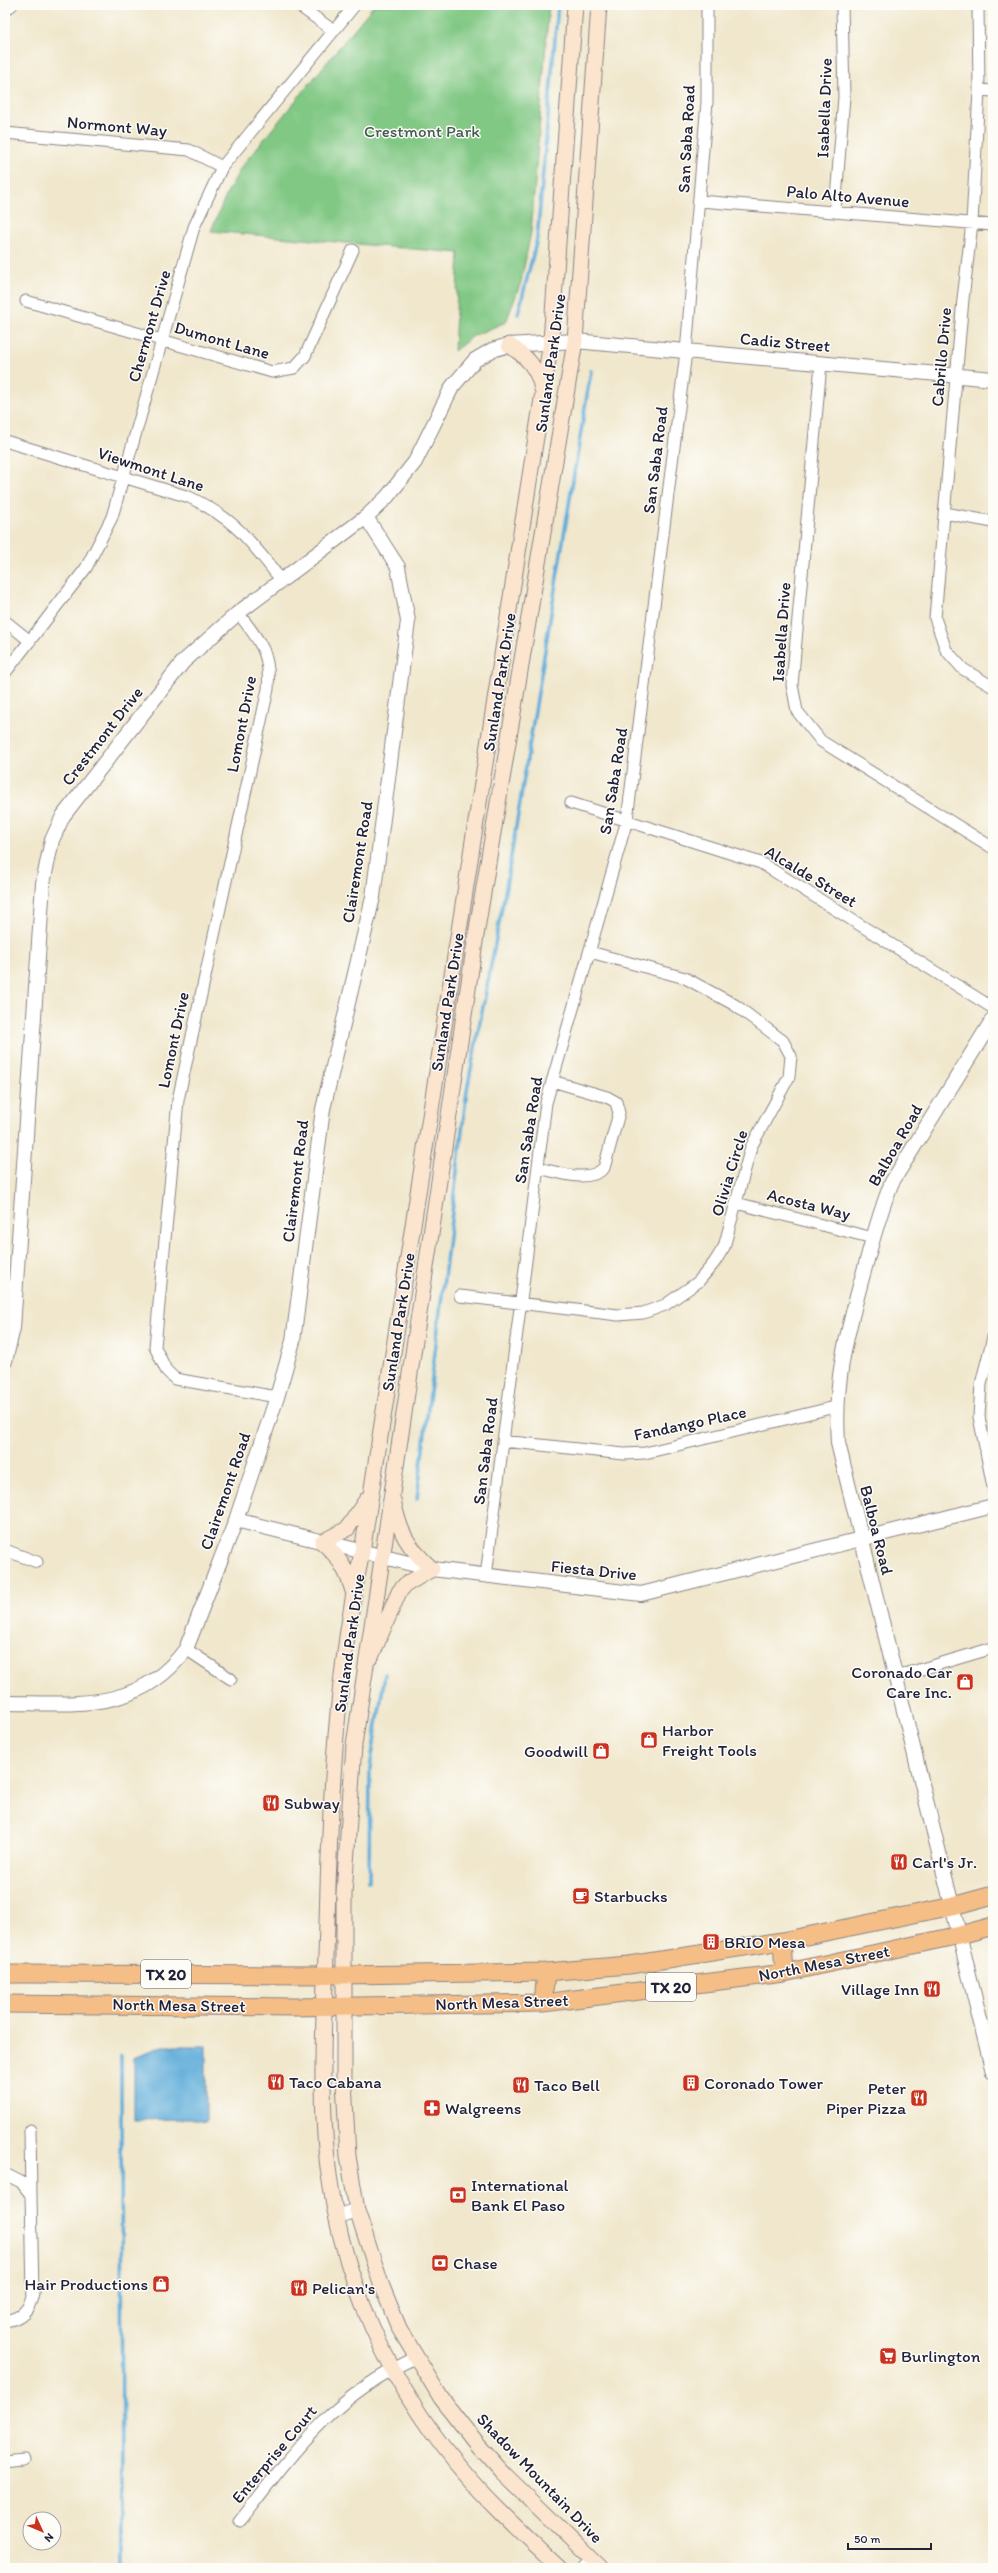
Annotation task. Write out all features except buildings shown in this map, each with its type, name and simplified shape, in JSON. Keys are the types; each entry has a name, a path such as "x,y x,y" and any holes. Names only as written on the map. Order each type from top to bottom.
{"main road":[{"name":"Sunland Park Drive","path":"325,2007 330,1792 353,1592 362,1552 551,341 575,5"},
{"name":"Sunland Park Drive","path":"344,2006 344,1894 349,1793 364,1675 478,929 575,341 599,5"},
{"path":"509,345 524,354 533,366 539,376 543,392"},
{"path":"364,1675 399,1592 405,1585 432,1569 405,1542 398,1527 391,1492"},
{"path":"353,1592 348,1574 342,1563 333,1551 322,1542 347,1529 371,1493"},
{"path":"330,1792 349,1793"},
{"name":"North Mesa Street","path":"5,1974 344,1975 546,1972 629,1965 782,1941 953,1906 993,1895"},
{"name":"North Mesa Street","path":"5,2004 325,2007 543,2003 784,1973 960,1935 993,1926"},
{"path":"782,1941 784,1973"},
{"path":"543,2003 546,1972"},
{"name":"Shadow Mountain Drive","path":"344,2006 345,2127 350,2172 357,2210 380,2284 415,2358 441,2398 477,2444 592,2565"},
{"path":"325,2007 326,2142 336,2217 357,2289 392,2368 424,2422 456,2464 559,2568"}],"street":[{"path":"5,10 12,5"},
{"path":"298,5 334,31"},
{"name":"Chermont Drive","path":"5,673 86,568 112,517 194,228 222,168 355,5"},
{"name":"San Saba Road","path":"486,1576 546,1103 627,820 686,352 700,201 707,102 706,5"},
{"name":"Isabella Drive","path":"835,211 844,97 842,5"},
{"name":"Cabrillo Drive","path":"978,5 979,90 972,223 956,375 935,618 946,650 963,669 993,687"},
{"path":"979,90 993,92"},
{"name":"Normont Way","path":"5,133 189,150 222,168"},
{"name":"Palo Alto Avenue","path":"700,201 993,225"},
{"name":"Dumont Lane","path":"26,301 272,372 294,368 305,356 353,250"},
{"name":"Crestmont Drive","path":"5,1361 13,1328 44,883 52,840 63,816 78,794 182,662 238,613 366,517 387,497 415,462 452,387 464,372 486,354 509,345 551,341 575,341"},
{"name":"Cadiz Street","path":"575,341 993,379"},
{"name":"Isabella Drive","path":"821,364 792,685 797,711 821,741 993,848"},
{"name":"Viewmont Lane","path":"5,441 189,497 212,508 242,530 282,580"},
{"path":"945,513 993,522"},
{"name":"Clairemont Road","path":"5,1704 89,1703 111,1700 130,1694 162,1675 175,1664 186,1649 236,1520 277,1397 293,1341 323,1108 373,897 408,621 398,566 366,517"},
{"name":"Lomont Drive","path":"238,613 260,642 268,658 268,690 178,1100 155,1347 166,1370 175,1379 277,1397"},
{"path":"5,621 30,641"},
{"name":"Alcalde Street","path":"571,803 761,863 993,1008"},
{"name":"Olivia Circle","path":"460,1296 520,1305 618,1315 643,1313 665,1305 698,1282 714,1264 724,1247 751,1147 789,1078 791,1056 783,1041 735,1005 685,978 590,952"},
{"name":"Balboa Road","path":"993,1019 892,1182 873,1238 846,1339 839,1373 835,1407 838,1443 993,2072"},
{"path":"538,1168 588,1177 597,1175 604,1168 619,1114 616,1102 607,1097 552,1081"},
{"name":"Acosta Way","path":"736,1203 873,1238"},
{"path":"993,1337 981,1384 979,1417 993,1487"},
{"name":"Fandango Place","path":"503,1441 624,1454 645,1453 835,1407"},
{"name":"Fiesta Drive","path":"236,1520 432,1569 641,1594 993,1506"},
{"path":"5,1550 36,1562"},
{"path":"896,1677 993,1648"},
{"path":"186,1649 231,1680"},
{"path":"5,2321 18,2318 32,2302 32,2195 30,2130"},
{"path":"5,2174 21,2182 32,2195"},
{"path":"336,2217 357,2210"},
{"name":"Enterprise Court","path":"240,2521 318,2424 368,2382 392,2368 415,2358"},
{"path":"5,2462 24,2460"}],"green space":[{"name":"Crestmont Park","path":"374,5 549,5 531,232 521,282 506,322 473,336 454,351 459,253 211,231 228,191 242,166"}],"water":[{"path":"163,2046 206,2046 206,2122 190,2119 134,2120 134,2057"}],"waterway":[{"path":"518,314 537,239 558,5"},
{"path":"417,1499 467,1090 506,887 591,371"},
{"path":"369,1881 370,1768 385,1674"},
{"path":"121,2056 122,2568"}],"place":[{"name":"Coronado Car Care Inc.","path":"965,1682"},
{"name":"Harbor Freight Tools","path":"649,1740"},
{"name":"Goodwill","path":"601,1751"},
{"name":"Subway","path":"271,1803"},
{"name":"Carl's Jr.","path":"899,1862"},
{"name":"Starbucks","path":"581,1896"},
{"name":"BRIO Mesa","path":"711,1942"},
{"name":"Village Inn","path":"932,1989"},
{"name":"Taco Cabana","path":"276,2082"},
{"name":"Coronado Tower","path":"691,2083"},
{"name":"Taco Bell","path":"521,2085"},
{"name":"Peter Piper Pizza","path":"919,2098"},
{"name":"Walgreens","path":"432,2108"},
{"name":"International Bank El Paso","path":"458,2195"},
{"name":"Chase","path":"440,2263"},
{"name":"Hair Productions","path":"161,2284"},
{"name":"Pelican's","path":"299,2288"},
{"name":"Burlington","path":"888,2356"}]}
